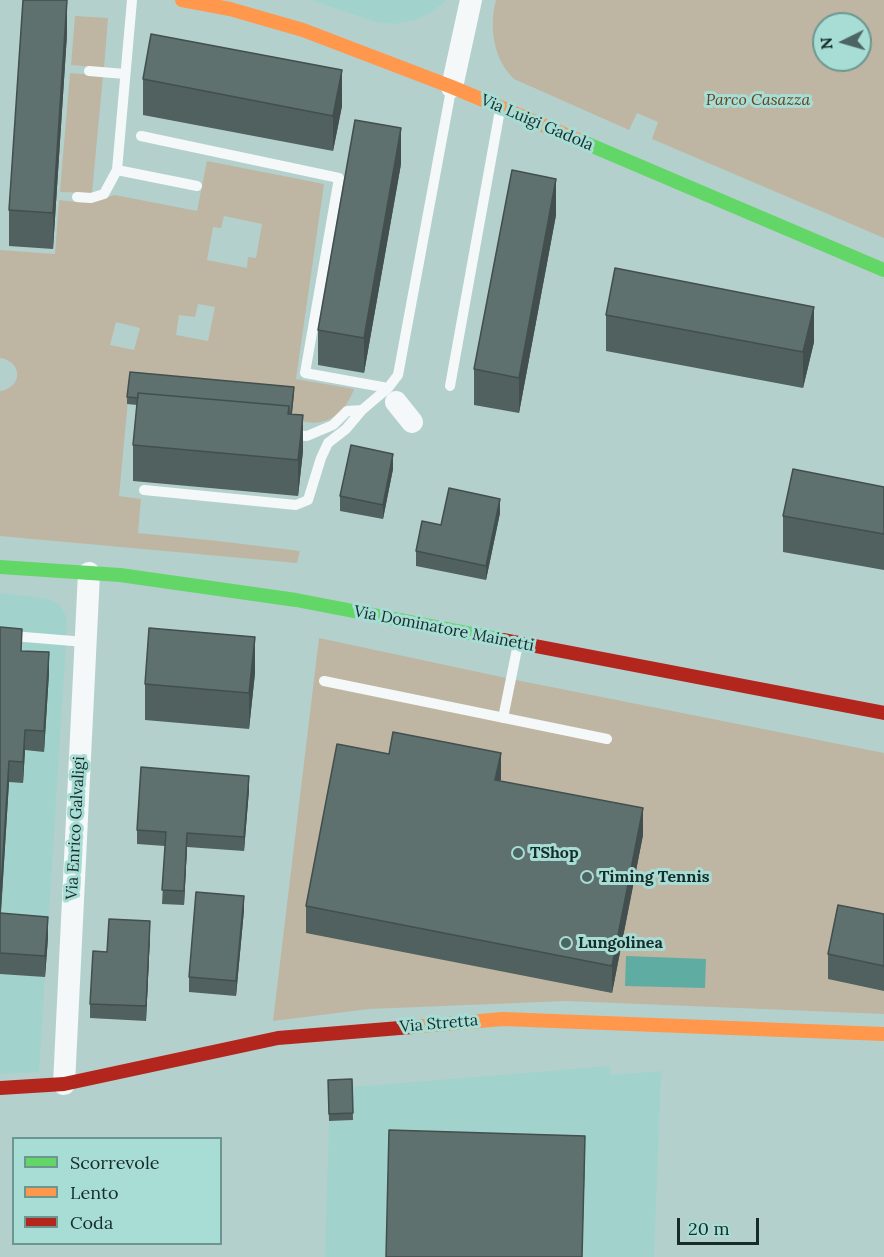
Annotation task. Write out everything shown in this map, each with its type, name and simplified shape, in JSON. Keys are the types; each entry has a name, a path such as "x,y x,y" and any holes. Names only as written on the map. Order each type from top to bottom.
{"street":[{"name":"Via Luigi Gadola","path":"182,0 230,9 303,30 452,87 884,270"},
{"path":"452,87 471,0"},
{"path":"392,395 412,422"},
{"name":"Via Dominatore Mainetti","path":"0,567 89,573 199,585 296,600 884,713"},
{"name":"Via Enrico Galvaligi","path":"64,1084 89,573"},
{"name":"Via Stretta","path":"0,1088 64,1084 278,1038 434,1020 502,1019 884,1034"}],"lane":[{"path":"77,197 91,198 104,195 117,170 132,0"},
{"path":"89,71 125,74"},
{"path":"284,434 307,436 333,424 347,411 362,410 392,395 398,375 452,87"},
{"path":"450,386 501,107"},
{"path":"141,136 339,178 306,373 392,395"},
{"path":"117,170 197,186"},
{"path":"144,490 296,506 308,500 328,443 346,429 362,410"},
{"path":"0,635 86,642"},
{"path":"503,718 518,643"},
{"path":"324,681 607,739"}],"shaded area":[{"path":"311,0 446,0 432,12 415,20 394,24 376,22"},
{"path":"0,593 49,599 59,605 65,614 67,626 39,1072 0,1074"},
{"path":"626,956 706,959 705,988 625,986"},
{"path":"610,1066 611,1075 661,1071 654,1257 325,1257 329,1121 353,1120 352,1087"}],"green space":[{"name":"Parco Casazza","path":"496,0 884,0 884,238 652,139 658,122 637,113 629,130 514,79 501,62 497,52 493,21"},
{"path":"75,16 108,18 104,68 71,65"},
{"path":"70,73 103,76 92,193 60,192"},
{"path":"207,161 324,184 296,379 354,389 346,405 332,418 309,423 130,379 119,496 141,499 138,533 300,551 297,563 0,536 0,391 13,385 17,374 13,364 0,358 0,250 55,254 59,200 86,203 115,195 197,211","holes":["224,216 262,224 256,258 248,257 247,268 207,260 213,227 221,228","198,304 215,307 208,341 176,335 179,315 195,317","116,322 140,328 134,350 110,345"]},
{"name":"Timing Tennis","path":"319,638 511,679 884,753 884,1014 567,1001 369,1009 273,1021"}],"building":[{"path":"23,0 67,0 53,213 9,210"},
{"path":"151,34 342,70 333,116 143,79"},
{"path":"355,120 401,128 364,338 318,330"},
{"path":"512,170 556,179 519,378 474,369"},
{"path":"615,268 814,307 803,352 606,315"},
{"path":"130,372 294,387 291,414 289,414 289,406 138,393 138,398 127,397"},
{"path":"138,393 289,406 288,414 303,415 298,460 133,445"},
{"path":"351,445 393,454 383,505 340,496"},
{"path":"793,469 884,487 884,534 783,516"},
{"path":"449,488 500,499 486,566 416,551 422,521 441,525"},
{"path":"0,627 22,629 21,651 49,652 44,731 25,730 23,762 9,761 0,904"},
{"path":"149,628 255,637 249,693 145,684"},
{"path":"393,732 501,753 495,780 643,808 612,966 306,906 337,744 389,754"},
{"path":"141,767 249,776 244,837 187,833 184,891 162,890 166,832 137,830"},
{"path":"196,892 244,896 236,981 189,977"},
{"path":"838,905 884,914 884,966 828,954"},
{"path":"0,913 48,917 45,956 0,953"},
{"path":"109,919 150,921 146,1006 90,1004 93,951 107,952"},
{"path":"352,1079 353,1113 329,1114 328,1080"},
{"path":"389,1130 585,1136 582,1257 386,1257"}],"traffic: fast":[{"path":"583,142 884,270"},
{"path":"0,567 120,575 296,600 504,640"}],"traffic: slow":[{"path":"182,0 230,9 303,30 452,87 583,142"},
{"path":"412,1027 503,1019 884,1034"}],"traffic: jam":[{"path":"504,640 884,713"},
{"path":"0,1088 64,1084 278,1038 412,1027"}],"place":[{"name":"TShop","path":"518,853"},
{"name":"Timing Tennis","path":"587,877"},
{"name":"Lungolinea","path":"566,943"}]}
